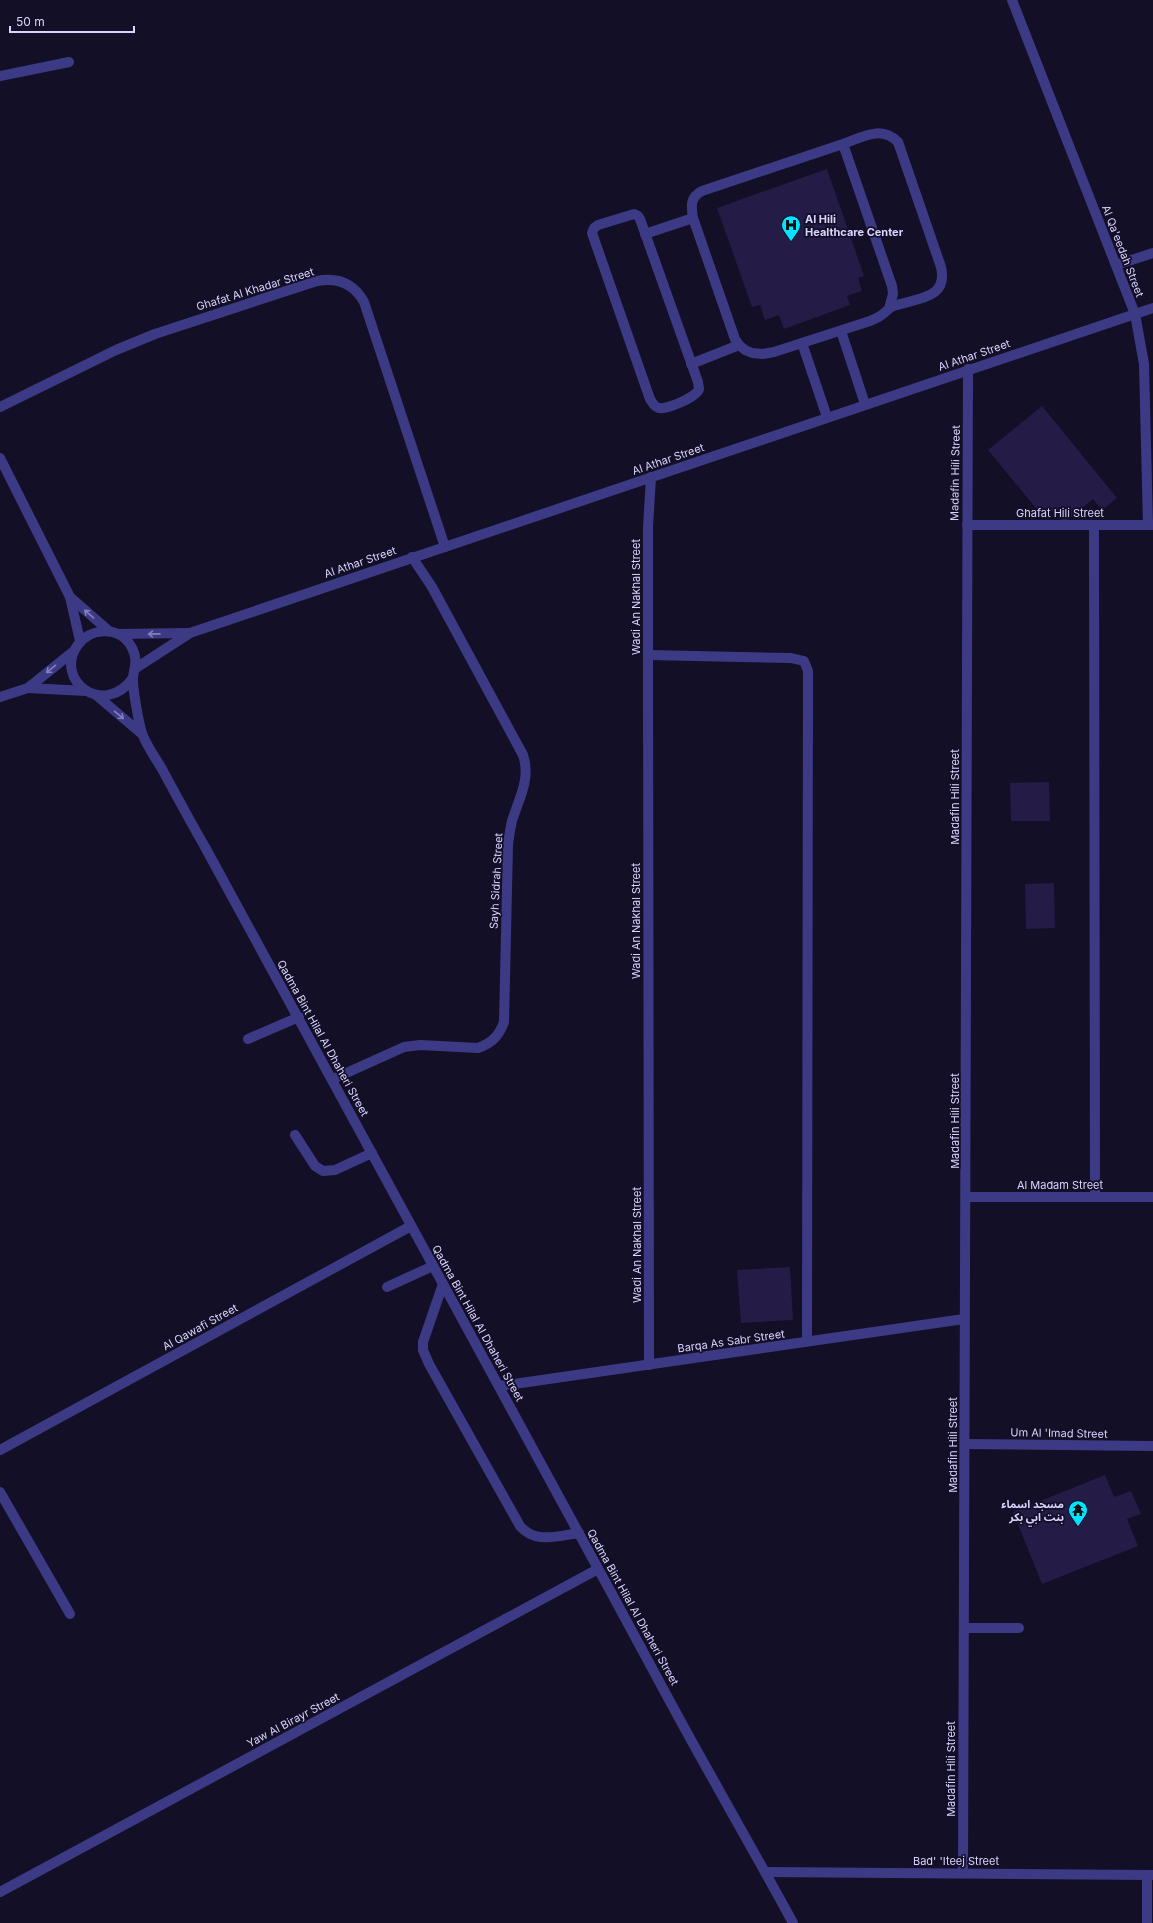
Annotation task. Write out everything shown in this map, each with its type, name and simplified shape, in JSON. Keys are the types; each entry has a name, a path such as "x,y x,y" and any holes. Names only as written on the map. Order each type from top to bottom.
{"street":[{"name":"Al Qa'eedah Street","path":"1012,0 1135,314 1144,364 1150,525"},
{"path":"0,76 69,62"},
{"path":"843,144 892,286 893,294 889,308 884,314 870,321 774,352 763,354 752,353 739,345 732,333 693,218 692,199 695,194 702,191 872,134 882,132 891,135 898,142 944,276 942,284 937,292 889,308"},
{"path":"634,214 638,216 691,364 698,382 699,389 696,393 668,407 659,408 654,405 650,399 592,233 594,228 598,225 634,214"},
{"path":"645,234 693,218"},
{"path":"1116,265 1153,253"},
{"name":"Ghafat Al Khadar Street","path":"0,407 108,354 162,331 317,282 329,280 341,281 355,289 364,302 445,547"},
{"name":"Al Athar Street","path":"135,673 190,633 968,369 1153,308"},
{"path":"841,331 865,404"},
{"path":"802,343 827,417"},
{"path":"691,364 739,345"},
{"name":"Madafin Hili Street","path":"963,1873 968,369"},
{"path":"0,458 70,597 80,642"},
{"name":"Wadi An Nakhal Street","path":"649,1365 648,527 651,477"},
{"name":"Ghafat Hili Street","path":"967,525 1150,525"},
{"path":"1094,525 1095,1197"},
{"name":"Sayh Sidrah Street","path":"333,1080 404,1047 420,1045 478,1048 487,1045 498,1035 504,1022 508,845 512,821 525,785 527,775 526,765 519,748 432,587 412,557"},
{"path":"0,697 28,688 86,691 96,695 108,696 119,693 127,687 135,673 136,658 133,648 127,640 114,633 70,597"},
{"path":"28,688 74,651 80,642 94,633 114,633"},
{"name":"Al Athar Street","path":"114,633 190,633"},
{"path":"74,651 71,662 73,673 78,683 86,691"},
{"path":"648,655 792,658 804,662 808,671 807,1341"},
{"name":"Qadma Bint Hilal Al Dhaheri Street","path":"135,673 142,734"},
{"name":"Qadma Bint Hilal Al Dhaheri Street","path":"96,695 142,734 299,1017 712,1779 766,1872 793,1923"},
{"path":"248,1039 299,1017"},
{"path":"295,1135 315,1166 323,1171 335,1170 372,1153"},
{"name":"Al Madam Street","path":"966,1197 1153,1197"},
{"name":"Al Qawafi Street","path":"0,1450 411,1226"},
{"path":"387,1287 433,1266"},
{"path":"443,1284 423,1342 423,1350 429,1364 524,1531 536,1537 579,1533"},
{"name":"Barqa As Sabr Street","path":"500,1386 964,1319"},
{"name":"Um Al 'Imad Street","path":"965,1444 1153,1446"},
{"path":"0,1492 70,1614"},
{"name":"Yaw Al Birayr Street","path":"0,1892 598,1569"},
{"path":"964,1628 1019,1628"},
{"name":"Bad' 'Iteej Street","path":"766,1872 1150,1875 1147,1923"}],"building":[{"name":"Al Hili Healthcare Center","path":"827,169 864,276 858,278 862,291 847,296 850,305 784,329 779,315 765,320 760,305 752,307 717,208"},
{"path":"1042,406 1117,498 1102,510 1093,499 1064,523 1054,510 1044,518 988,450"},
{"path":"1049,782 1050,821 1011,821 1010,783"},
{"path":"1054,883 1055,928 1026,929 1025,884"},
{"path":"790,1267 793,1320 741,1323 737,1270"},
{"path":"1105,1475 1114,1497 1131,1491 1141,1514 1127,1519 1138,1546 1042,1584 1013,1512"}],"place":[{"name":"Al Hili Healthcare Center","path":"791,242"},
{"name":"مسجد اسماء بنت ابي بكر","path":"1078,1527"}]}
